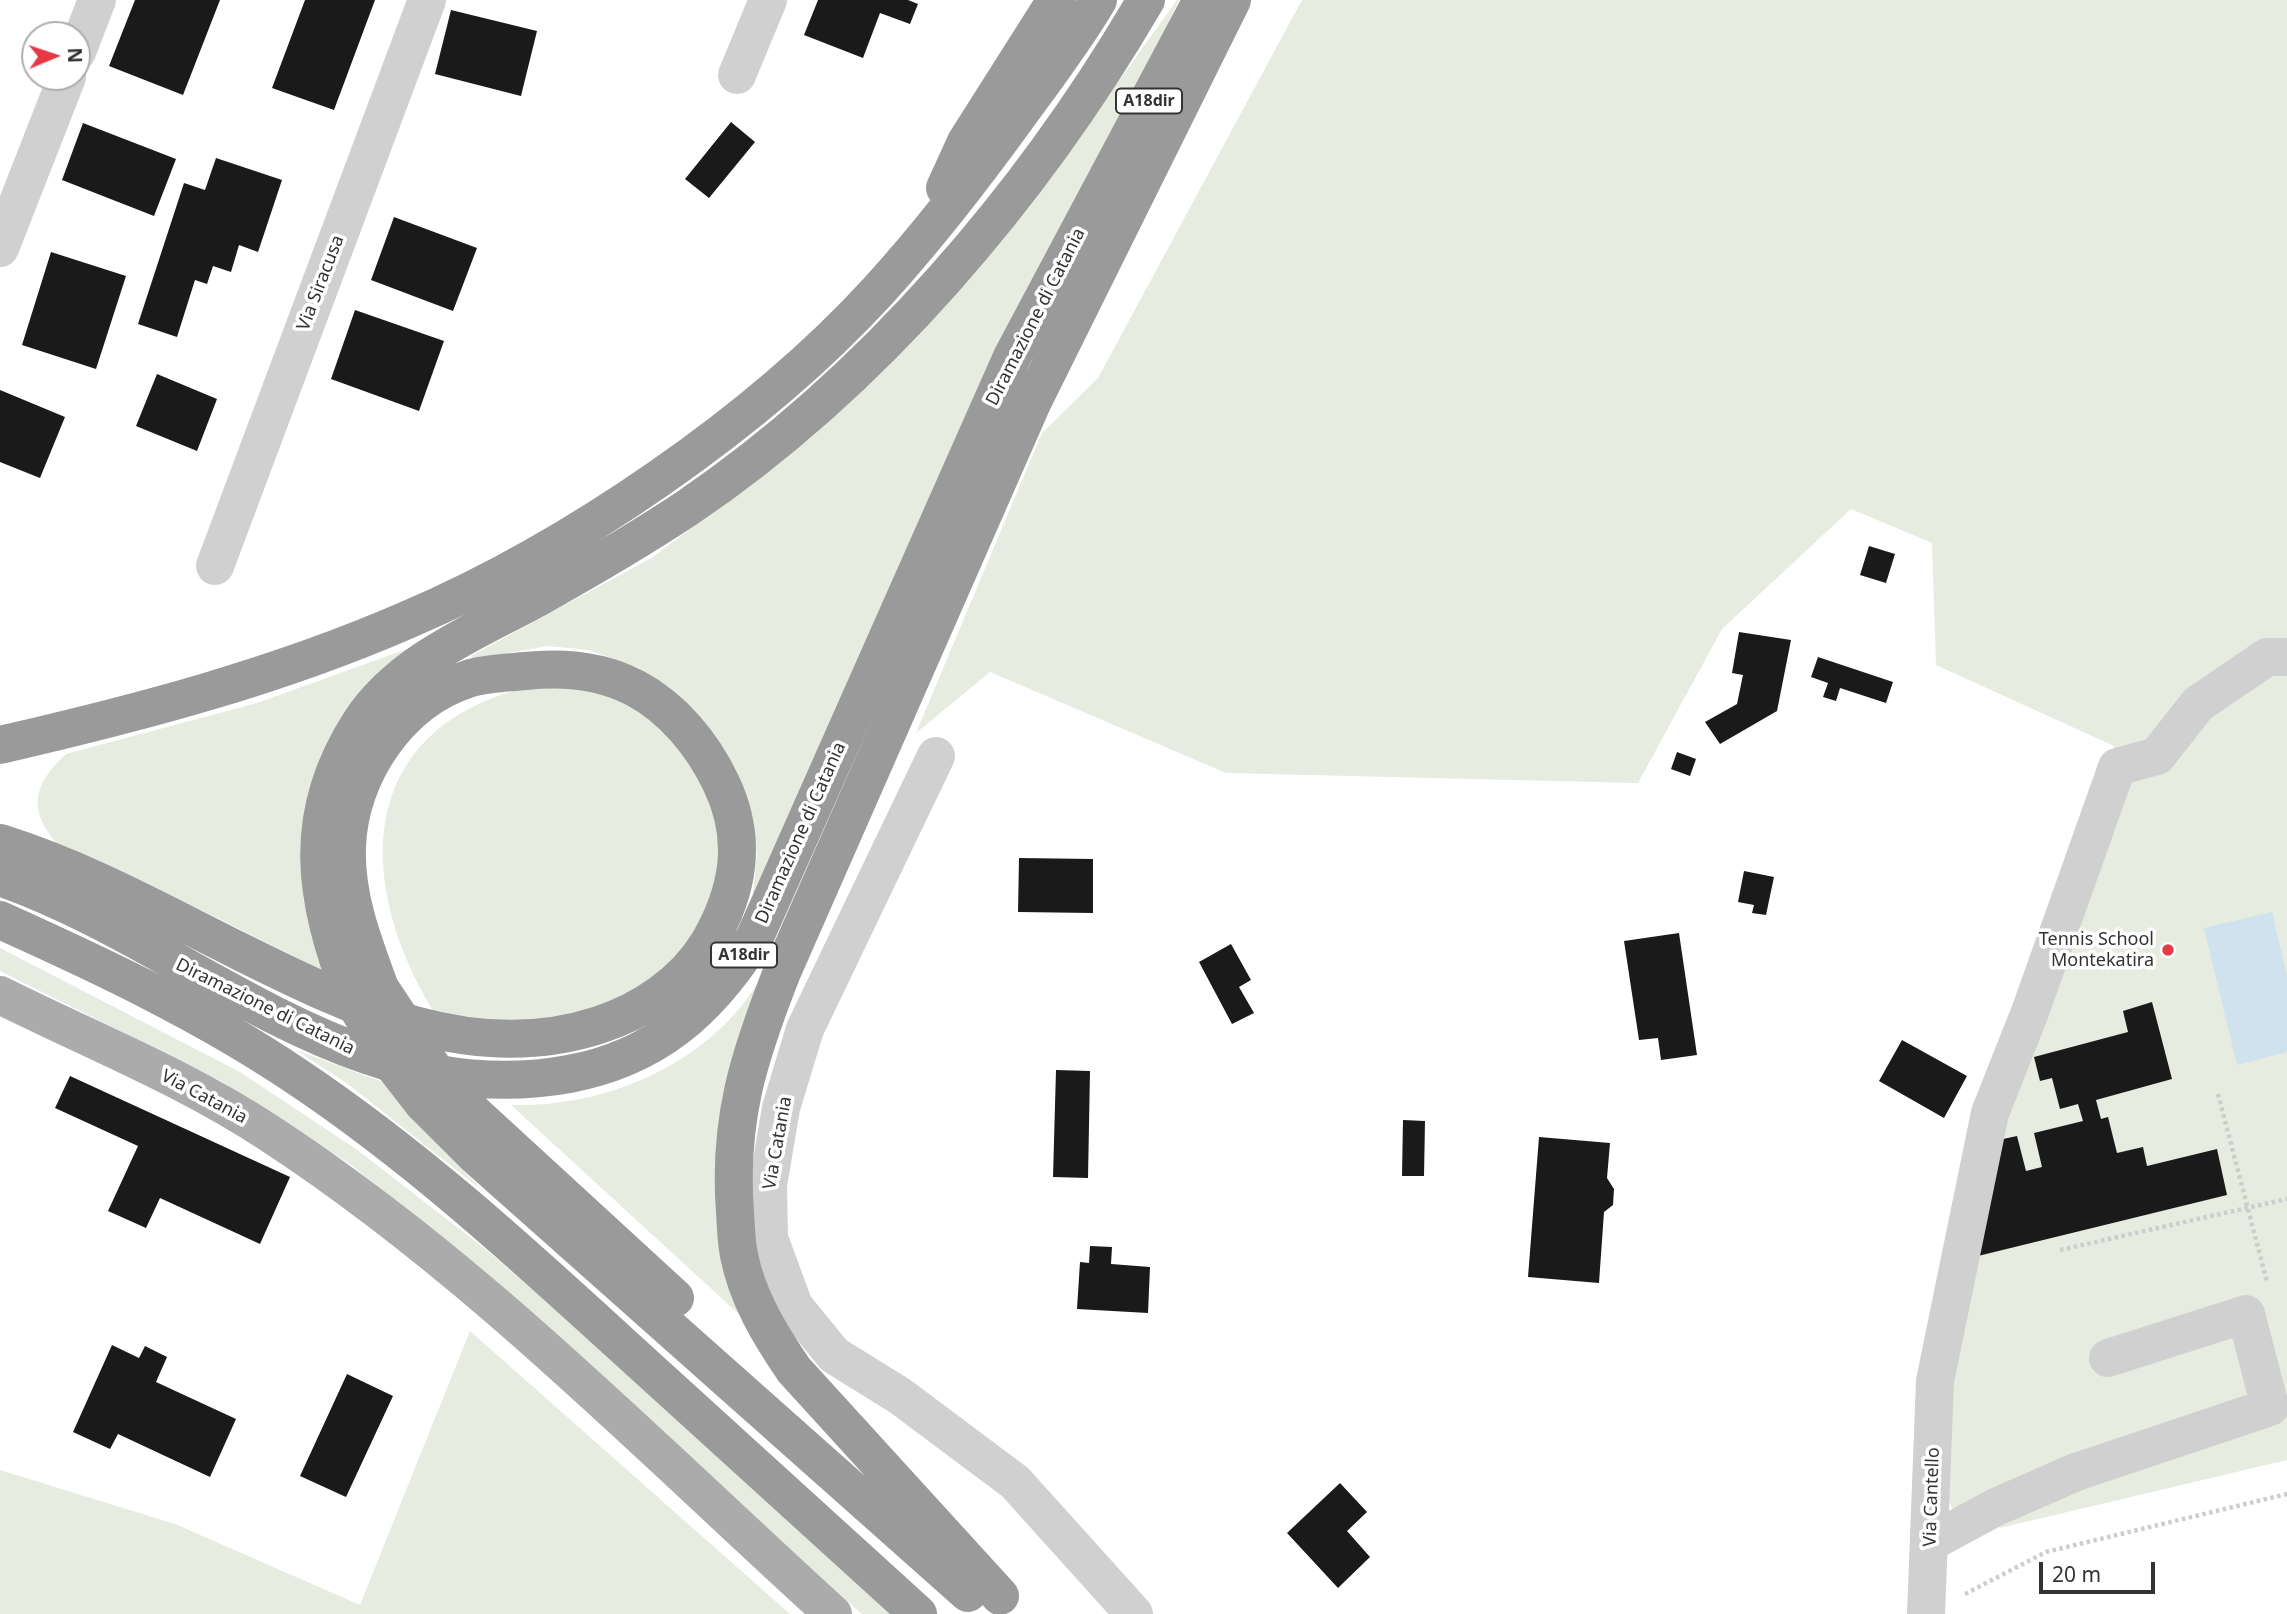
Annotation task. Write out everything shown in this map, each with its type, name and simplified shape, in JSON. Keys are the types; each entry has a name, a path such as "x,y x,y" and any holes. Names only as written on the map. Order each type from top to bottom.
{"highway":[{"path":"920,242 966,142 1056,0"},
{"path":"0,745 152,709 277,669 408,620 533,556 669,469 768,394 840,330 920,242 992,152 1098,0"},
{"path":"1004,1608 467,1107 366,993 332,946 318,870 320,832 328,786 342,753 362,719 388,690 427,659 620,552 758,457 874,353 975,241 1031,170 1081,103 1146,0"},
{"path":"1004,1608 794,1370 770,1334 751,1293 738,1254 732,1171 741,1091 756,1040 782,972 1032,402 1224,1"},
{"name":"Diramazione di Catania","path":"0,877 107,927 313,1034 369,1057 423,1073 470,1080 544,1079 588,1070 629,1057 665,1037 702,1008 730,976 754,939 1012,357 1095,202 1224,1"},
{"path":"0,843 114,888 331,997 369,1012 424,1029 467,1037 506,1040 584,1030 622,1017 654,999 679,978 702,954 722,920 734,885 739,853 737,824 713,765 690,733 667,709 638,689 610,677 576,670 545,669 469,678 435,695 404,718 368,767 354,806 347,844 348,882 366,993 384,1054 423,1103 476,1156 1004,1608"},
{"path":"0,920 94,963 232,1037 292,1073 381,1135 495,1229 918,1614"}],"main road":[{"name":"Via Catania","path":"0,995 206,1096 268,1132 364,1200 515,1325 833,1614"}],"street":[{"path":"89,21 97,0"},
{"name":"Via Siracusa","path":"215,566 427,0"},
{"path":"737,75 768,0"},
{"path":"0,248 62,91"},
{"name":"Via Cantello","path":"1927,1614 1935,1381 1990,1113 2030,1012 2117,767 2157,756 2198,704 2267,657 2287,657"},
{"name":"Via Catania","path":"936,756 806,1029 781,1108 768,1185 769,1238 794,1306 834,1355 900,1396 1015,1482 1134,1614"},
{"path":"1931,1542 1996,1507 2076,1472 2279,1411 2246,1314 2108,1358"}],"path":[{"path":"2218,1094 2248,1209"},
{"path":"2060,1250 2287,1199"},
{"path":"1963,1595 2046,1552 2287,1494"}],"shaded area":[{"path":"1177,0 752,904 757,853 753,822 716,738 675,691 639,668 589,650 548,646 507,653 474,663 471,656 653,557 808,440 934,318 1075,142"},
{"path":"1302,0 2287,0 2287,1460 2000,1528 1998,1496 1962,1509 1952,1508 1940,1482 1947,1391 2005,1115 2095,786 2114,746 1936,665 1932,543 1851,509 1722,629 1638,783 1226,773 990,672 916,733 1042,433 1098,378"},
{"path":"418,645 303,861 303,898 323,971 184,902 66,851 58,845 42,820 38,809 41,787 46,776 66,754 257,703"},
{"path":"532,686 567,686 601,693 633,707 662,727 686,753 716,816 720,851 718,886 685,949 660,973 609,1006 515,1024 436,1015 409,965 391,914 383,864 386,816 402,773 430,736 473,706"},
{"path":"0,948 240,1072 356,1149 484,1248 546,1301 890,1614 862,1614 457,1249 350,1164 222,1082 0,971"},
{"path":"768,970 739,1044 742,1317 511,1105 568,1101 596,1095 623,1087 675,1063 728,1022"},
{"path":"296,1050 388,1084 442,1149 484,1192 348,1084"},
{"path":"470,1331 790,1614 0,1614 0,1470 175,1524 360,1605"}],"water":[{"path":"2272,912 2287,976 2287,1052 2237,1065 2204,928"}],"building":[{"path":"135,0 220,0 183,95 109,66"},
{"path":"305,0 375,0 334,110 272,88"},
{"path":"818,0 908,0 918,4 910,24 880,13 863,58 804,35"},
{"path":"451,10 537,31 521,96 435,74"},
{"path":"731,122 755,142 709,198 685,179"},
{"path":"83,123 176,159 154,216 62,180"},
{"path":"216,158 282,180 258,252 239,245 231,272 213,266 207,284 195,280 177,337 138,324 184,183 205,190"},
{"path":"394,217 477,248 453,311 371,280"},
{"path":"51,252 126,276 96,369 22,345"},
{"path":"355,310 444,341 419,411 331,379"},
{"path":"157,374 217,399 197,451 136,426"},
{"path":"0,390 65,417 40,478 0,462"},
{"path":"1869,546 1895,554 1886,583 1860,575"},
{"path":"1739,632 1791,640 1777,711 1720,744 1705,722 1737,704 1743,675 1732,673"},
{"path":"1818,657 1893,682 1886,703 1840,688 1836,701 1823,697 1828,683 1811,677"},
{"path":"1677,752 1696,759 1690,776 1671,769"},
{"path":"1019,858 1093,859 1093,913 1018,912"},
{"path":"1744,871 1774,877 1766,915 1752,913 1754,905 1738,902"},
{"path":"1679,933 1697,1055 1661,1060 1658,1038 1639,1040 1624,941"},
{"path":"1231,944 1251,980 1239,987 1254,1013 1232,1024 1199,962"},
{"path":"2152,1002 2172,1079 2096,1100 2101,1119 2108,1117 2117,1153 2143,1147 2147,1166 2217,1149 2227,1195 1978,1256 2003,1139 2017,1136 2026,1171 2042,1167 2034,1133 2083,1121 2078,1104 2060,1109 2052,1078 2040,1081 2034,1057 2128,1032 2123,1011"},
{"path":"1902,1040 1967,1076 1944,1118 1879,1081"},
{"path":"1056,1070 1090,1071 1088,1178 1053,1177"},
{"path":"70,1076 290,1177 260,1244 160,1198 146,1228 108,1211 138,1146 55,1108"},
{"path":"1403,1120 1425,1121 1424,1176 1402,1176"},
{"path":"1539,1137 1610,1143 1607,1178 1614,1189 1613,1205 1604,1212 1599,1283 1528,1277"},
{"path":"1090,1246 1112,1247 1111,1264 1150,1267 1148,1313 1077,1309 1080,1262 1089,1263"},
{"path":"112,1345 139,1358 145,1346 167,1357 156,1382 236,1419 210,1477 118,1434 110,1449 73,1432"},
{"path":"347,1374 393,1396 346,1497 300,1476"},
{"path":"1340,1483 1367,1512 1347,1531 1370,1557 1338,1588 1287,1533"}],"place":[{"name":"Tennis School Montekatira","path":"2168,950"}]}
